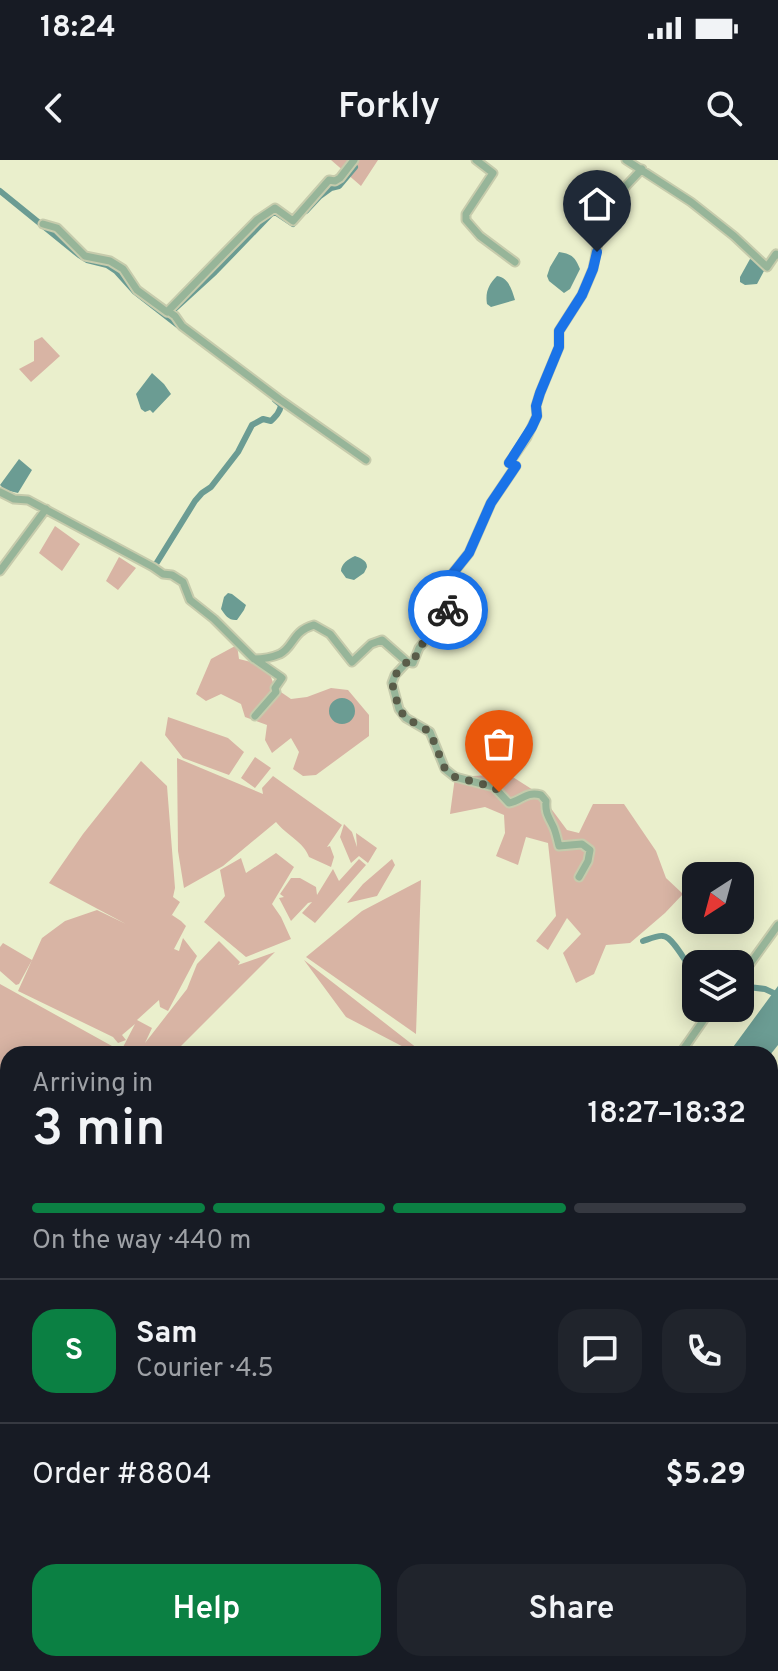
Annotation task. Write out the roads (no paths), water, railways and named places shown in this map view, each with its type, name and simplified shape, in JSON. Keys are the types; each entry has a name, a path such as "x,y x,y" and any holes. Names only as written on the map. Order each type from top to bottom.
{"street":[{"path":"171,313 257,220 275,208 293,221 329,180 340,178 354,160"},
{"path":"476,160 493,173 466,214 466,220 480,236 515,262"},
{"path":"626,160 691,202 767,267 778,255"},
{"path":"254,659 281,654 304,627 314,625 330,634 352,662 371,644 382,640 407,662 413,663 419,648 441,628 448,611 445,583 469,553 491,503 516,466 509,463 537,416 540,393 559,347 559,331 582,295 593,269 601,228 625,187 642,169"},
{"path":"43,224 57,228 85,256 110,261 123,269 137,290 171,313 182,326 366,460"},
{"path":"0,492 14,499 28,500 183,582 190,600 254,659 282,678 275,688 276,692 255,716"},
{"path":"0,571 46,509"},
{"path":"407,662 392,683 394,697 406,718 430,732 445,769 455,777 494,787 509,803 526,794 541,795 546,801 545,811 559,846 582,844 590,850 579,877"},
{"path":"754,958 778,925"},
{"path":"686,1046 702,1022"}],"water":[{"path":"559,252 572,257 580,269 570,289 564,293 547,276"},
{"path":"750,259 765,269 757,284 745,285 740,282 740,277"},
{"path":"497,276 507,282 515,300 491,307 487,304 487,292"},
{"path":"152,373 171,394 153,413 141,409 136,394"},
{"path":"19,459 32,470 18,493 5,490 0,485"},
{"path":"355,556 365,561 367,567 354,580 346,578 341,571 345,562"},
{"path":"228,593 246,605 237,620 229,619 221,609"},
{"path":"342,698 351,702 355,711 351,720 342,724 333,720 329,711 333,702"},
{"path":"778,986 778,1045 734,1046"}],"waterway":[{"path":"306,211 320,196 339,186 355,167"},
{"path":"0,191 79,255 116,271 135,292 180,327"},
{"path":"169,314 271,214 275,212 293,224"},
{"path":"156,564 195,501 211,487 238,452 252,425 263,419 271,421 278,414 281,405 275,400"},
{"path":"643,941 667,937 682,956"},
{"path":"754,988 778,995"}]}
